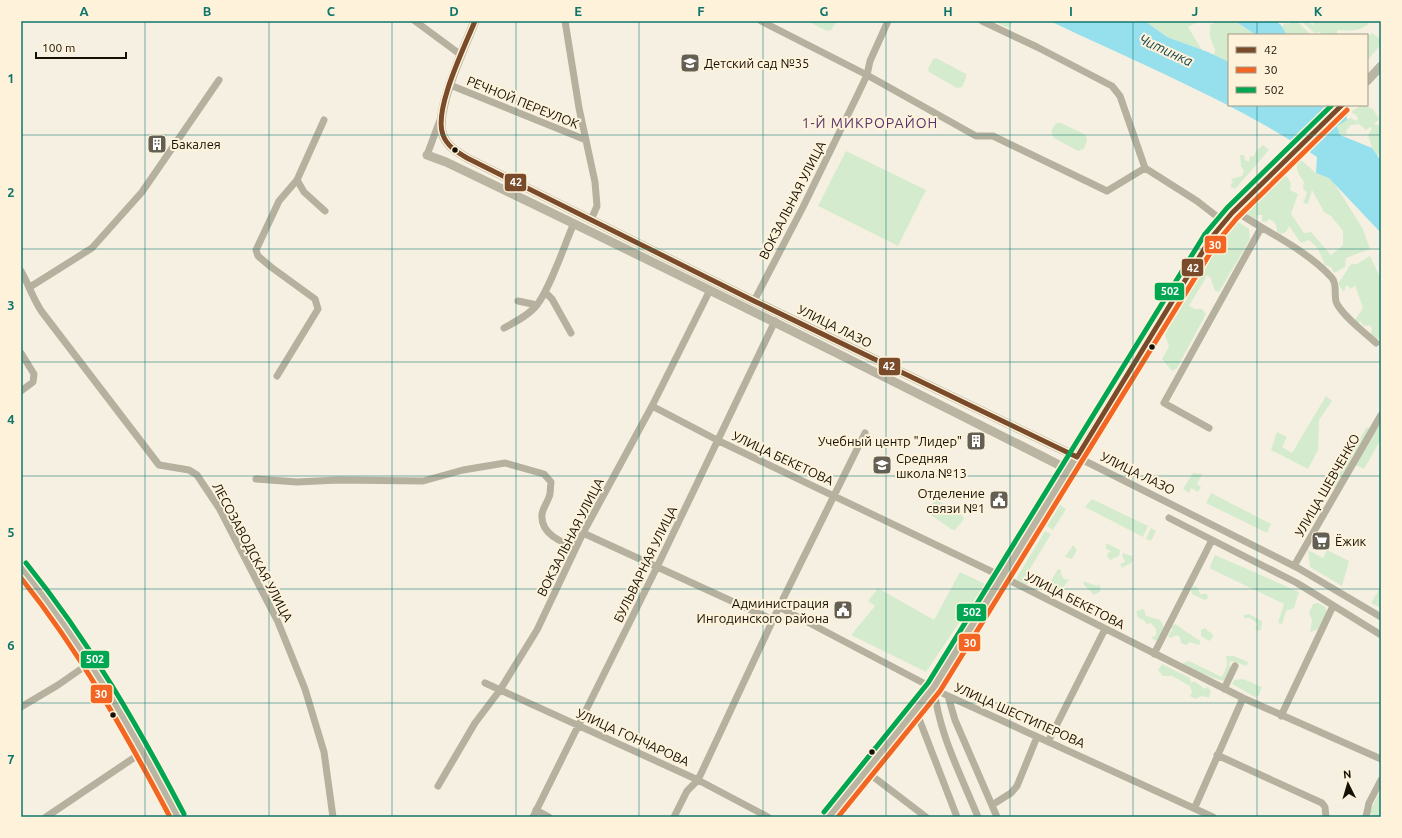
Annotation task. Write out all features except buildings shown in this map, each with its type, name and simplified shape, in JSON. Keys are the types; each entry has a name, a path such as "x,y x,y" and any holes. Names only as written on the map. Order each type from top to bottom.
{"main road":[{"name":"УЛИЦА ЛАЗО","path":"475,21 450,85 442,114 442,132 446,142 453,150 754,301 1077,457"},
{"path":"1370,78 1381,66"},
{"path":"829,817 867,772 934,687 1077,457 1199,256 1232,212 1341,106"},
{"name":"УЛИЦА ЛАЗО","path":"427,155 446,162 574,223 775,321 1069,470"},
{"path":"21,567 90,662 124,715 178,817"}],"street":[{"path":"415,21 461,55"},
{"path":"565,21 596,190 597,206 591,220"},
{"path":"761,21 867,75 976,136 993,136 1107,191 1145,168"},
{"name":"ВОКЗАЛЬНАЯ УЛИЦА","path":"754,301 803,207 867,75 870,61 888,21"},
{"path":"982,21 1112,86 1120,96 1145,168 1197,201 1224,222"},
{"path":"30,287 92,248 142,192 219,80"},
{"name":"РЕЧНОЙ ПЕРЕУЛОК","path":"450,85 586,140"},
{"path":"427,155 442,114"},
{"path":"277,376 318,308 315,300 258,256 256,250 279,201 297,180 324,120"},
{"path":"297,180 304,192 325,211"},
{"path":"1232,212 1240,214 1322,267 1334,280 1336,302 1344,314 1376,343"},
{"path":"504,328 527,314 537,305 545,292 574,223"},
{"path":"1209,428 1164,403 1261,228"},
{"name":"ЛЕСОЗАВОДСКАЯ УЛИЦА","path":"21,271 30,287 33,298 42,312 159,465 189,470 197,475 219,508 278,622 305,689 324,752 333,817"},
{"name":"ВОКЗАЛЬНАЯ УЛИЦА","path":"438,786 475,723 500,690 537,630 583,533 652,406 710,290"},
{"path":"545,292 552,299 571,333"},
{"path":"518,300 537,305"},
{"name":"БУЛЬВАРНАЯ УЛИЦА","path":"535,814 719,441 775,321"},
{"path":"21,353 34,374 33,382 21,391"},
{"name":"УЛИЦА БЕКЕТОВА","path":"652,406 719,441 834,494 1003,577 1224,689 1281,716 1381,759"},
{"name":"УЛИЦА ШЕВЧЕНКО","path":"1294,566 1381,415"},
{"path":"674,817 687,791 698,780 779,607 834,494 841,485 865,433"},
{"name":"УЛИЦА ЛАЗО","path":"1077,457 1294,566 1381,617"},
{"path":"256,479 297,482 338,480 423,481 496,464 519,466 544,474 551,482 550,496 542,512 542,521 546,530 558,541 578,545"},
{"path":"1169,518 1297,583 1381,635"},
{"path":"583,533 773,620"},
{"path":"1154,654 1212,540"},
{"path":"21,582 29,577"},
{"path":"1281,716 1333,606"},
{"name":"УЛИЦА ШЕСТИПЕРОВА","path":"779,607 934,687 948,696 1195,807 1213,817"},
{"path":"1048,742 1105,629"},
{"path":"21,707 58,685 90,662"},
{"path":"1224,689 1235,666"},
{"name":"УЛИЦА ГОНЧАРОВА","path":"485,683 698,780 768,817"},
{"path":"934,687 935,703 941,724 978,817"},
{"path":"948,696 955,720 997,817"},
{"path":"1195,807 1243,698"},
{"path":"916,711 957,817"},
{"path":"992,805 1011,793 1018,786 1037,737"},
{"path":"46,817 144,751"},
{"path":"1217,755 1322,802 1325,807 1326,817"},
{"path":"867,772 926,817"},
{"path":"1366,817 1369,803 1381,780"},
{"path":"535,814 549,817"}],"green space":[{"path":"807,21 837,21 831,30 827,31"},
{"path":"993,21 1011,21 1012,23 1009,28"},
{"path":"1145,21 1200,21 1188,27 1202,50 1167,37"},
{"path":"1218,21 1235,21 1254,34 1228,34 1228,62 1214,55 1215,50 1210,37 1210,25"},
{"path":"1289,21 1297,21 1310,34 1286,34 1282,27 1285,23 1289,24"},
{"path":"1301,21 1306,21 1314,25 1314,21 1366,21 1369,24 1354,30 1337,30 1337,34 1321,34 1320,32 1315,33"},
{"path":"1372,33 1380,39 1381,44 1368,60 1368,35"},
{"path":"936,58 966,74 962,87 957,88 929,72 928,69 933,59"},
{"path":"1360,106 1365,106 1373,109 1379,119 1374,124 1381,126 1381,152 1377,156 1372,148 1368,135 1372,129 1370,127 1366,130 1359,124 1351,125 1346,131 1347,134 1340,135 1337,126 1342,121 1351,118 1356,121 1358,118 1352,113 1352,111"},
{"path":"1056,123 1061,123 1086,135 1087,140 1084,149 1078,151 1054,138 1051,131"},
{"path":"1263,145 1269,150 1234,189 1230,186 1233,182 1231,179 1242,176 1244,171 1241,166 1240,155 1244,155 1245,160 1249,162 1250,157 1254,156 1256,151"},
{"path":"846,151 926,190 898,246 818,206"},
{"path":"1301,160 1316,173 1331,178 1363,229 1370,249 1346,258 1345,267 1334,273 1331,267 1325,265 1317,247 1309,240 1301,243 1289,226 1286,232 1281,234 1277,232 1277,227 1271,220 1269,219 1266,222 1262,222 1262,215 1257,215 1256,220 1249,217 1246,210 1262,199 1285,174 1291,183 1290,190 1298,194 1291,214 1304,233 1311,232 1331,255 1343,245 1343,231 1331,216 1324,212 1312,190 1308,204 1303,203 1307,193 1303,188 1304,182 1298,173 1296,162"},
{"path":"1234,219 1249,229 1250,239 1219,292 1215,291 1210,277 1207,275 1189,306 1195,309 1202,309 1206,314 1177,368 1172,371 1162,359 1169,347 1165,335 1204,264"},
{"path":"1370,256 1381,279 1381,337 1375,342 1371,334 1372,328 1369,325 1364,326 1360,321 1358,325 1354,321 1363,308 1355,285 1351,289 1346,285 1344,292 1338,284 1351,264 1357,264"},
{"path":"1326,396 1332,401 1319,420 1318,450 1308,469 1271,450 1277,432 1287,437 1282,447 1292,453"},
{"path":"1381,423 1381,439 1364,469 1352,463 1342,480 1342,490 1333,488 1335,481 1366,428 1379,426"},
{"path":"1193,473 1202,474 1197,484 1201,487 1198,492 1191,488 1189,493 1183,489"},
{"path":"1211,493 1271,524 1267,533 1206,503"},
{"path":"1092,499 1148,526 1143,537 1085,507"},
{"path":"937,500 962,515 964,519 955,530 951,529 928,513 934,501"},
{"path":"1060,505 1066,509 1053,530 1047,526"},
{"path":"1045,518 1048,519 1018,569 1013,566"},
{"path":"1151,528 1156,531 1151,541 1146,539"},
{"path":"1045,531 1051,534 1025,577 1029,580 1027,585 1016,579"},
{"path":"1106,543 1120,550 1119,556 1110,560 1107,556 1111,551 1106,549"},
{"path":"1073,545 1077,550 1072,559 1065,557"},
{"path":"1308,550 1323,558 1327,550 1349,561 1342,586 1310,567"},
{"path":"1123,553 1132,556 1133,560 1131,563 1122,568 1120,564 1125,562 1122,555"},
{"path":"1215,555 1299,592 1294,608 1286,611 1282,624 1278,623 1284,604 1211,569 1210,566"},
{"path":"1058,569 1061,570 1061,574 1064,579 1069,580 1061,590 1050,591 1046,589"},
{"path":"960,572 985,584 926,672 851,635 875,606 868,601 878,588 934,620"},
{"path":"1083,581 1097,586 1099,584 1101,591 1094,595 1084,585"},
{"path":"1193,586 1198,588 1200,594 1207,594 1208,598 1205,600 1192,594 1191,590"},
{"path":"1381,586 1381,608 1371,603"},
{"path":"1318,603 1325,607 1327,613 1318,629 1310,632 1312,620 1309,613 1313,604"},
{"path":"1144,609 1146,616 1160,620 1165,629 1163,637 1156,641 1151,638 1156,635 1156,629 1151,623 1147,624 1137,616 1137,611"},
{"path":"1249,614 1262,621 1261,630 1258,631 1255,628 1258,624 1250,618 1244,618 1244,615"},
{"path":"1175,624 1200,641 1200,644 1198,645 1190,642 1186,645 1181,643 1180,637 1176,635 1171,638 1168,636 1172,630 1171,626"},
{"path":"1205,628 1214,636 1209,641 1201,636 1201,630"},
{"path":"1226,656 1234,656 1248,662 1247,666 1232,661 1229,663 1231,668 1229,676 1223,681 1191,669 1183,663 1189,661 1222,677 1227,666"},
{"path":"1162,664 1190,678 1191,683 1194,681 1205,689 1208,687 1211,691 1209,698 1202,696 1195,699 1190,696 1192,692 1190,686 1172,676 1163,676 1158,670"},
{"path":"1243,679 1262,687 1259,695 1255,697 1232,684 1234,680"},
{"path":"1381,789 1381,817 1376,817 1369,813"}],"water":[{"name":"Читинка","path":"1050,21 1145,21 1167,37 1208,52 1228,62 1228,105 1152,68"},
{"path":"1235,21 1275,21 1281,25 1286,34 1254,34"},
{"name":"Читинка","path":"1229,106 1341,106 1346,113 1347,120 1337,126 1340,135 1372,148 1381,161 1381,233 1329,178 1316,173 1317,157"}],"transit line":[{"name":"42","path":"475,21 458,61 442,110 441,124 443,135 450,146 456,151 467,158 754,301 1077,457"},
{"name":"502","path":"824,812 928,683 1205,234 1227,208 1331,106"},
{"name":"42","path":"1077,457 1211,238 1232,213 1341,106"},
{"name":"30","path":"838,817 940,691 1217,242 1237,218 1347,110"},
{"name":"502","path":"26,563 92,653 149,749 184,814"},
{"name":"30","path":"21,578 43,606 101,694 170,817"}],"place":[{"name":"Детский сад №35","path":"690,63"},
{"name":"Бакалея","path":"157,144"},
{"name":"Учебный центр \"Лидер\"","path":"976,441"},
{"name":"Средняя школа №13","path":"882,465"},
{"name":"Отделение связи №1","path":"999,500"},
{"name":"Ёжик","path":"1321,541"},
{"name":"Администрация Ингодинского района","path":"843,610"}],"district":[{"name":"1-Й МИКРОРАЙОН","path":"870,123"}]}
